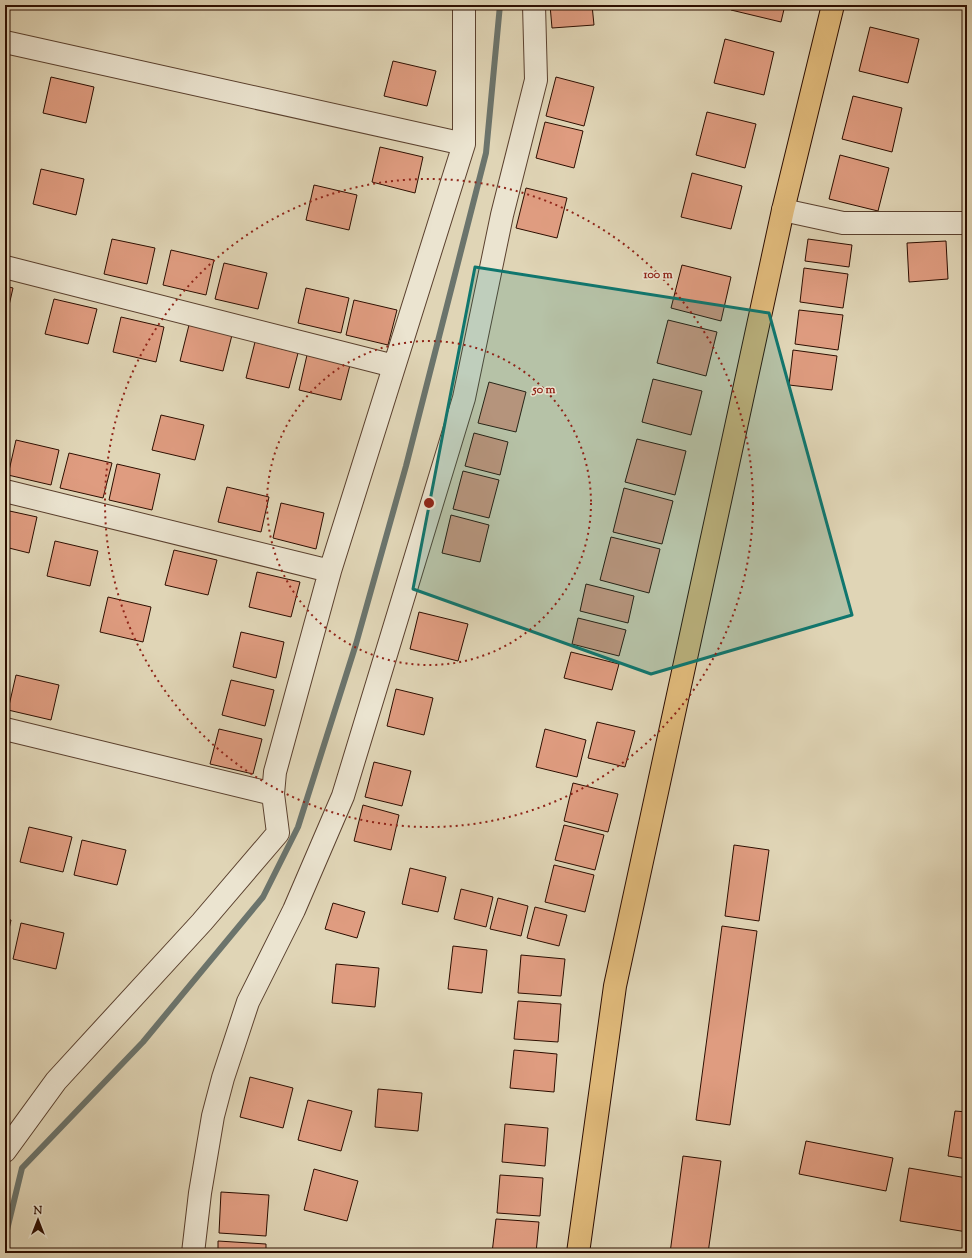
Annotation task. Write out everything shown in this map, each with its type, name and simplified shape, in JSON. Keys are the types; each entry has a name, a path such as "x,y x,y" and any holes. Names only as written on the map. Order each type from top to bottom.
{"main road":[{"path":"578,1253 615,986 783,210 832,5"}],"street":[{"path":"5,1151 56,1081 202,922 278,833 273,794 275,772 330,571 464,144 464,5"},
{"path":"193,1253 200,1193 213,1116 223,1078 248,1002 294,910 343,796 464,398 502,215 536,80 534,5"},
{"path":"5,42 464,144"},
{"path":"783,210 843,223 967,224"},
{"path":"5,267 394,366"},
{"path":"5,491 330,571"},
{"path":"5,729 273,794"}],"highlighted area":[{"path":"475,267 769,313 852,615 651,674 413,589"}],"building":[{"path":"550,5 592,5 594,25 552,28"},
{"path":"732,5 785,5 781,22 731,10"},
{"path":"870,27 919,39 908,83 859,71"},
{"path":"725,39 774,52 764,95 714,83"},
{"path":"393,61 436,71 427,106 384,96"},
{"path":"51,77 94,87 86,123 43,113"},
{"path":"556,77 594,87 584,126 546,116"},
{"path":"853,96 902,108 892,152 842,139"},
{"path":"707,112 756,124 745,168 696,155"},
{"path":"545,122 583,131 574,168 536,158"},
{"path":"380,147 423,157 415,193 372,182"},
{"path":"840,155 889,168 878,211 829,199"},
{"path":"41,169 84,179 76,215 33,204"},
{"path":"692,173 742,186 731,229 681,217"},
{"path":"314,185 357,195 349,230 306,220"},
{"path":"526,188 567,198 557,238 516,228"},
{"path":"112,239 155,248 147,284 104,274"},
{"path":"808,239 852,245 849,267 805,261"},
{"path":"946,241 948,279 909,282 907,243"},
{"path":"171,250 214,260 206,295 163,285"},
{"path":"224,263 267,273 258,309 215,299"},
{"path":"682,265 731,277 721,321 671,308"},
{"path":"804,268 848,274 843,308 800,302"},
{"path":"5,286 13,288 5,323"},
{"path":"306,288 349,298 341,333 298,323"},
{"path":"54,299 97,309 88,344 45,334"},
{"path":"354,300 397,310 388,345 346,335"},
{"path":"799,310 843,315 838,350 795,344"},
{"path":"121,317 164,327 156,362 113,352"},
{"path":"668,320 717,332 706,376 657,363"},
{"path":"189,325 232,335 223,371 180,361"},
{"path":"255,342 298,353 289,388 246,378"},
{"path":"793,350 837,356 832,390 789,385"},
{"path":"307,355 350,365 341,400 299,390"},
{"path":"653,379 702,391 691,435 642,422"},
{"path":"489,382 526,392 516,432 478,423"},
{"path":"161,415 204,425 195,460 152,450"},
{"path":"474,433 508,442 500,475 465,466"},
{"path":"637,439 686,451 675,495 625,482"},
{"path":"16,440 59,450 51,485 8,475"},
{"path":"69,453 112,463 103,498 60,488"},
{"path":"117,464 160,474 152,510 109,500"},
{"path":"463,471 499,480 489,518 453,509"},
{"path":"227,487 269,497 261,532 218,522"},
{"path":"624,488 673,501 662,544 613,532"},
{"path":"281,503 324,513 316,549 273,538"},
{"path":"5,510 37,517 29,553 5,547"},
{"path":"451,515 489,525 480,562 442,553"},
{"path":"611,537 660,549 649,593 600,580"},
{"path":"55,541 98,551 90,586 47,576"},
{"path":"174,550 217,560 208,595 165,585"},
{"path":"257,572 300,582 291,617 249,607"},
{"path":"586,584 634,596 628,623 580,611"},
{"path":"108,597 151,607 143,642 100,632"},
{"path":"419,612 468,624 458,661 410,649"},
{"path":"578,618 626,630 619,656 572,644"},
{"path":"241,632 284,642 276,678 233,667"},
{"path":"571,652 619,664 612,690 564,678"},
{"path":"16,675 59,685 51,720 8,710"},
{"path":"231,680 274,690 265,726 222,715"},
{"path":"396,689 433,698 424,735 387,726"},
{"path":"597,722 635,731 625,767 588,758"},
{"path":"219,729 262,739 253,774 210,764"},
{"path":"545,729 586,740 577,777 536,767"},
{"path":"374,762 411,771 402,806 365,797"},
{"path":"573,783 618,794 608,832 564,821"},
{"path":"363,805 399,815 391,850 354,841"},
{"path":"564,825 604,835 595,870 555,860"},
{"path":"29,827 72,837 63,872 20,862"},
{"path":"82,840 126,850 117,885 74,875"},
{"path":"734,845 769,850 759,921 725,916"},
{"path":"554,865 594,875 585,912 545,902"},
{"path":"410,868 446,877 438,912 402,904"},
{"path":"461,889 493,897 486,927 454,919"},
{"path":"498,898 528,906 521,936 490,929"},
{"path":"333,903 365,912 357,938 325,929"},
{"path":"535,907 567,915 559,946 527,938"},
{"path":"5,919 11,920 5,947"},
{"path":"21,923 64,933 56,969 13,959"},
{"path":"722,926 757,931 730,1125 696,1120"},
{"path":"453,946 487,950 482,993 448,989"},
{"path":"521,955 565,959 561,996 518,993"},
{"path":"336,964 379,968 375,1007 332,1003"},
{"path":"518,1001 561,1004 558,1042 514,1039"},
{"path":"514,1050 557,1054 554,1092 510,1088"},
{"path":"250,1077 293,1088 283,1128 240,1117"},
{"path":"378,1089 422,1093 418,1131 375,1127"},
{"path":"308,1100 352,1111 341,1151 298,1140"},
{"path":"955,1111 967,1112 967,1159 948,1156"},
{"path":"505,1124 548,1128 545,1166 502,1162"},
{"path":"806,1141 893,1158 886,1191 799,1174"},
{"path":"683,1156 721,1161 708,1253 670,1253"},
{"path":"909,1168 967,1178 967,1232 900,1221"},
{"path":"314,1169 358,1181 347,1221 304,1210"},
{"path":"500,1175 543,1178 540,1216 497,1213"},
{"path":"221,1192 269,1195 266,1236 219,1233"},
{"path":"496,1219 539,1222 536,1253 492,1253"},
{"path":"218,1241 266,1244 266,1253 218,1253"},
{"path":"139,1250 180,1253 139,1253"}],"waterway":[{"path":"5,1238 22,1168 143,1042 263,897 298,827 356,644 406,466 486,153 500,5"}]}
